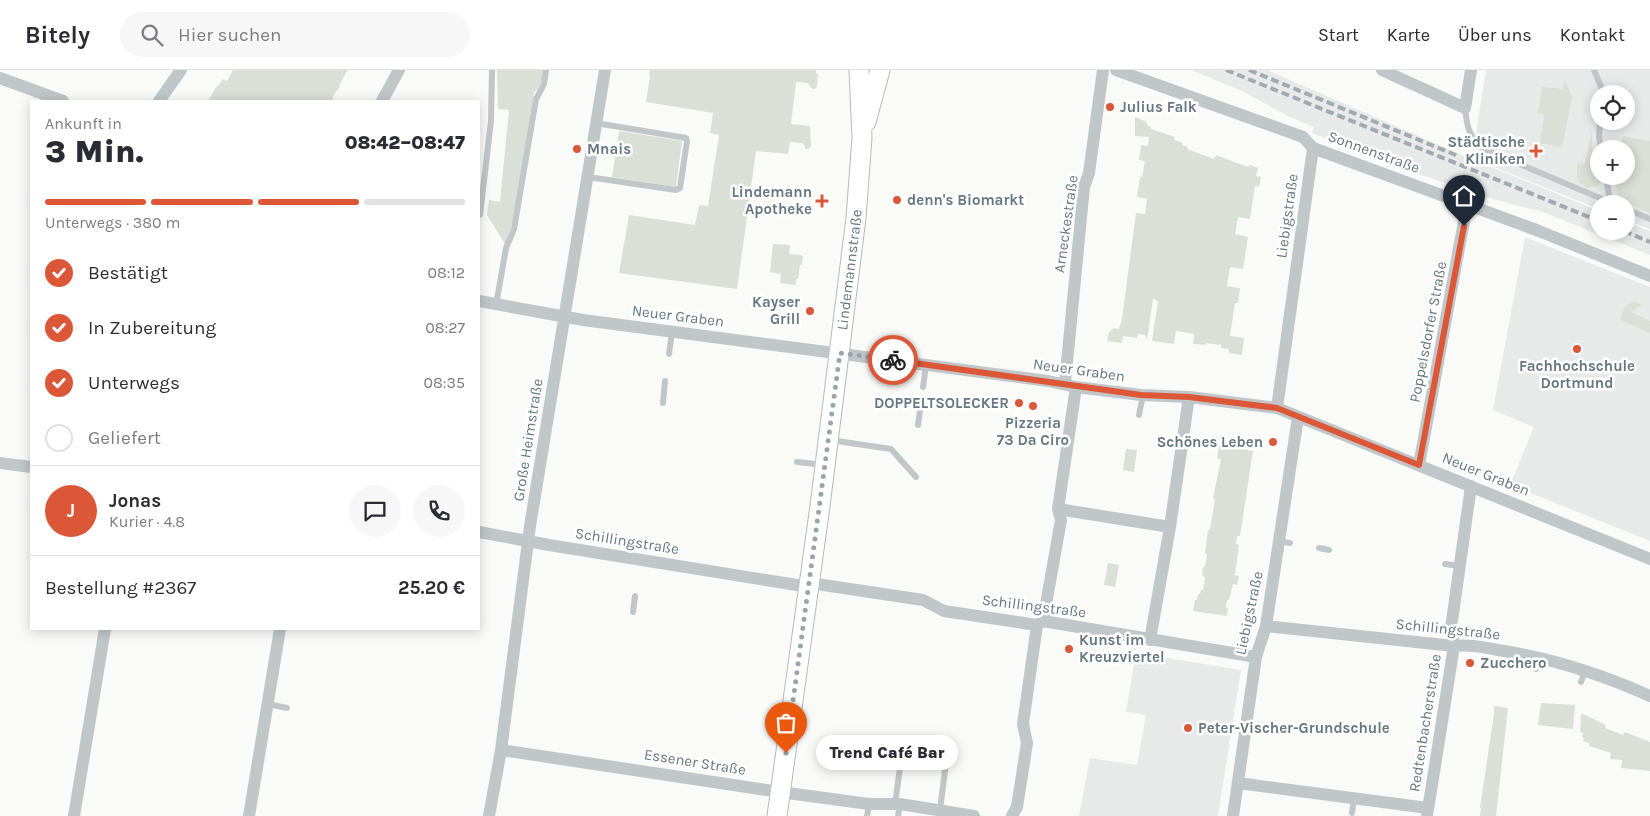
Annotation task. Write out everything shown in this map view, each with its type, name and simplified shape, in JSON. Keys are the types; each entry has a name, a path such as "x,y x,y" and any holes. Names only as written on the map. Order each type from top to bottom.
{"main road":[{"name":"Lindemannstraße","path":"777,816 829,440 856,218 862,138 859,70"},
{"name":"Lindemannstraße","path":"862,138 880,70"}],"street":[{"path":"160,100 181,70"},
{"path":"383,100 399,70"},
{"name":"Große Heimstraße","path":"490,816 501,750 528,541 605,70"},
{"name":"Arneckestraße","path":"1012,816 1017,807 1027,744 1023,724 1060,520 1058,509 1070,385 1084,187 1089,173 1103,70"},
{"name":"Sonnenstraße","path":"1116,70 1303,138 1313,148 1539,231 1650,276"},
{"path":"1382,70 1464,108 1471,70"},
{"path":"3,75 61,100"},
{"name":"Liebigstraße","path":"1277,408 1313,148"},
{"name":"Poppelsdorfer Straße","path":"1419,465 1467,205"},
{"name":"Neuer Graben","path":"480,301 565,317 672,332 1143,395 1189,397 1277,408 1650,559"},
{"path":"1150,640 1170,527 1189,397"},
{"name":"Liebigstraße","path":"1232,816 1256,657 1266,626 1285,542 1298,417"},
{"path":"0,463 30,467"},
{"name":"Redtenbacherstraße","path":"1427,812 1454,646 1451,628 1472,486"},
{"path":"1058,509 1170,527"},
{"name":"Schillingstraße","path":"480,532 640,563 923,600 944,611 1040,623 1256,657"},
{"name":"Schillingstraße","path":"1266,626 1454,646 1468,644 1537,664 1566,664 1583,676 1624,684 1650,696"},
{"path":"74,816 105,630"},
{"path":"249,816 280,630"},
{"name":"Essener Straße","path":"501,750 780,792 868,810 898,808 940,810 974,816"},
{"path":"1238,783 1354,798 1427,812"}],"lane":[{"path":"480,215 491,121 492,70"},
{"path":"496,305 506,248 514,228 536,99 544,84 546,70"},
{"path":"1594,70 1600,85"},
{"path":"1464,108 1466,124 1472,139 1478,145 1593,195"},
{"path":"588,177 676,190 680,188 686,138 596,124"},
{"path":"1635,213 1650,219"},
{"path":"670,354 672,332"},
{"path":"923,387 926,365"},
{"path":"663,403 665,381"},
{"path":"1140,416 1143,395"},
{"path":"918,425 920,411"},
{"path":"829,440 891,449 916,477"},
{"path":"797,462 825,466"},
{"path":"1319,548 1330,550"},
{"path":"1445,564 1460,566"},
{"path":"633,612 635,596"},
{"path":"268,704 287,708"},
{"path":"898,808 903,746 912,740 938,744 947,755 940,810"},
{"path":"1352,813 1354,798"}],"shaded area":[{"path":"233,70 350,70 347,71 332,100 209,100 223,79 227,81"},
{"path":"497,70 544,70 540,85 534,92 513,221 505,244 487,215 489,200 500,202 509,110 498,109"},
{"path":"650,70 816,70 818,74 817,87 814,89 808,83 796,82 791,124 810,126 811,147 805,149 802,143 790,142 788,154 756,151 737,289 619,273 629,215 695,225 699,205 708,206 719,135 710,133 713,113 646,102"},
{"path":"1191,70 1267,70 1462,155 1590,207 1590,231 1543,212 1496,200 1407,170 1312,133 1314,127 1290,117 1242,91"},
{"name":"Städtische Kliniken","path":"1486,70 1650,70 1650,229 1635,223 1635,195 1590,195 1590,205 1472,158"},
{"path":"1565,80 1572,97 1562,147 1540,143 1544,115 1538,113 1542,87 1563,89"},
{"path":"1135,117 1147,122 1146,124 1151,129 1175,137 1174,140 1183,143 1182,145 1188,147 1187,149 1214,159 1216,155 1248,167 1250,165 1258,168 1256,176 1261,177 1259,187 1255,186 1250,219 1238,217 1235,234 1248,237 1243,269 1230,267 1227,286 1240,288 1238,303 1235,303 1230,336 1244,338 1242,355 1229,353 1229,349 1221,348 1221,345 1193,344 1194,334 1176,331 1174,344 1152,341 1158,301 1153,299 1147,340 1145,335 1138,334 1137,338 1123,336 1122,343 1107,341 1109,332 1114,328 1119,329 1122,319 1136,213 1145,214 1147,199 1137,197 1145,161 1139,160 1141,145 1148,146 1149,137 1135,136"},
{"path":"1592,130 1592,140 1590,140 1590,185 1598,186 1588,188 1577,181 1577,163 1585,164"},
{"path":"619,131 682,141 676,187 612,177"},
{"path":"1623,136 1650,141 1649,213 1635,206 1635,195 1618,195 1616,185 1635,185 1635,140 1622,140"},
{"path":"1635,225 1650,231 1650,255 1613,240 1635,240"},
{"name":"Fachhochschule Dortmund","path":"1525,237 1650,287 1650,541 1510,485 1534,427 1493,410"},
{"path":"773,244 790,245 789,254 801,255 803,257 796,285 780,283 781,274 770,272"},
{"path":"1636,302 1642,304 1631,312 1650,321 1650,333 1620,320 1627,305"},
{"path":"1219,445 1253,451 1240,536 1237,536 1236,544 1239,545 1235,575 1239,576 1237,585 1233,584 1229,600 1227,600 1227,616 1193,611 1195,600 1197,600 1201,590 1203,590 1205,578 1202,574 1203,567 1205,567 1208,530 1210,530 1215,499 1213,498 1221,459 1217,458"},
{"path":"1126,449 1137,450 1134,472 1123,470"},
{"path":"1108,563 1119,565 1115,587 1104,585"},
{"name":"Peter-Vischer-Grundschule","path":"1136,653 1241,670 1218,816 1079,816 1090,758 1137,765 1146,715 1126,712"},
{"path":"1541,703 1575,705 1573,729 1538,725"},
{"path":"1494,706 1508,708 1496,816 1480,816 1494,714"},
{"path":"1581,713 1606,725 1605,728 1623,735 1625,732 1650,742 1650,771 1621,768 1622,760 1610,759 1611,753 1589,746 1589,743 1583,741 1583,733 1580,732"}],"railway":[{"path":"1226,70 1590,217"},
{"path":"1249,70 1458,156"},
{"path":"1635,236 1650,242"}],"way so far":[{"path":"786,753 840,353 893,360"}],"place":[{"name":"Julius Falk","path":"1110,107"},
{"name":"Mnais","path":"577,149"},
{"name":"Städtische Kliniken","path":"1536,151"},
{"name":"denn's Biomarkt","path":"897,200"},
{"name":"Lindemann Apotheke","path":"822,201"},
{"name":"Kayser Grill","path":"810,311"},
{"name":"Fachhochschule Dortmund","path":"1577,349"},
{"name":"DOPPELTSOLECKER","path":"1019,403"},
{"name":"Pizzeria 73 Da Ciro","path":"1033,406"},
{"name":"Schönes Leben","path":"1273,442"},
{"name":"Kunst im Kreuzviertel","path":"1069,649"},
{"name":"Zucchero","path":"1470,663"},
{"name":"Peter-Vischer-Grundschule","path":"1188,728"},
{"name":"Trend Café Bar","path":"786,753"}],"route":[{"path":"893,360 1076,387 1141,395 1189,397 1277,408 1419,465 1464,226"}]}
